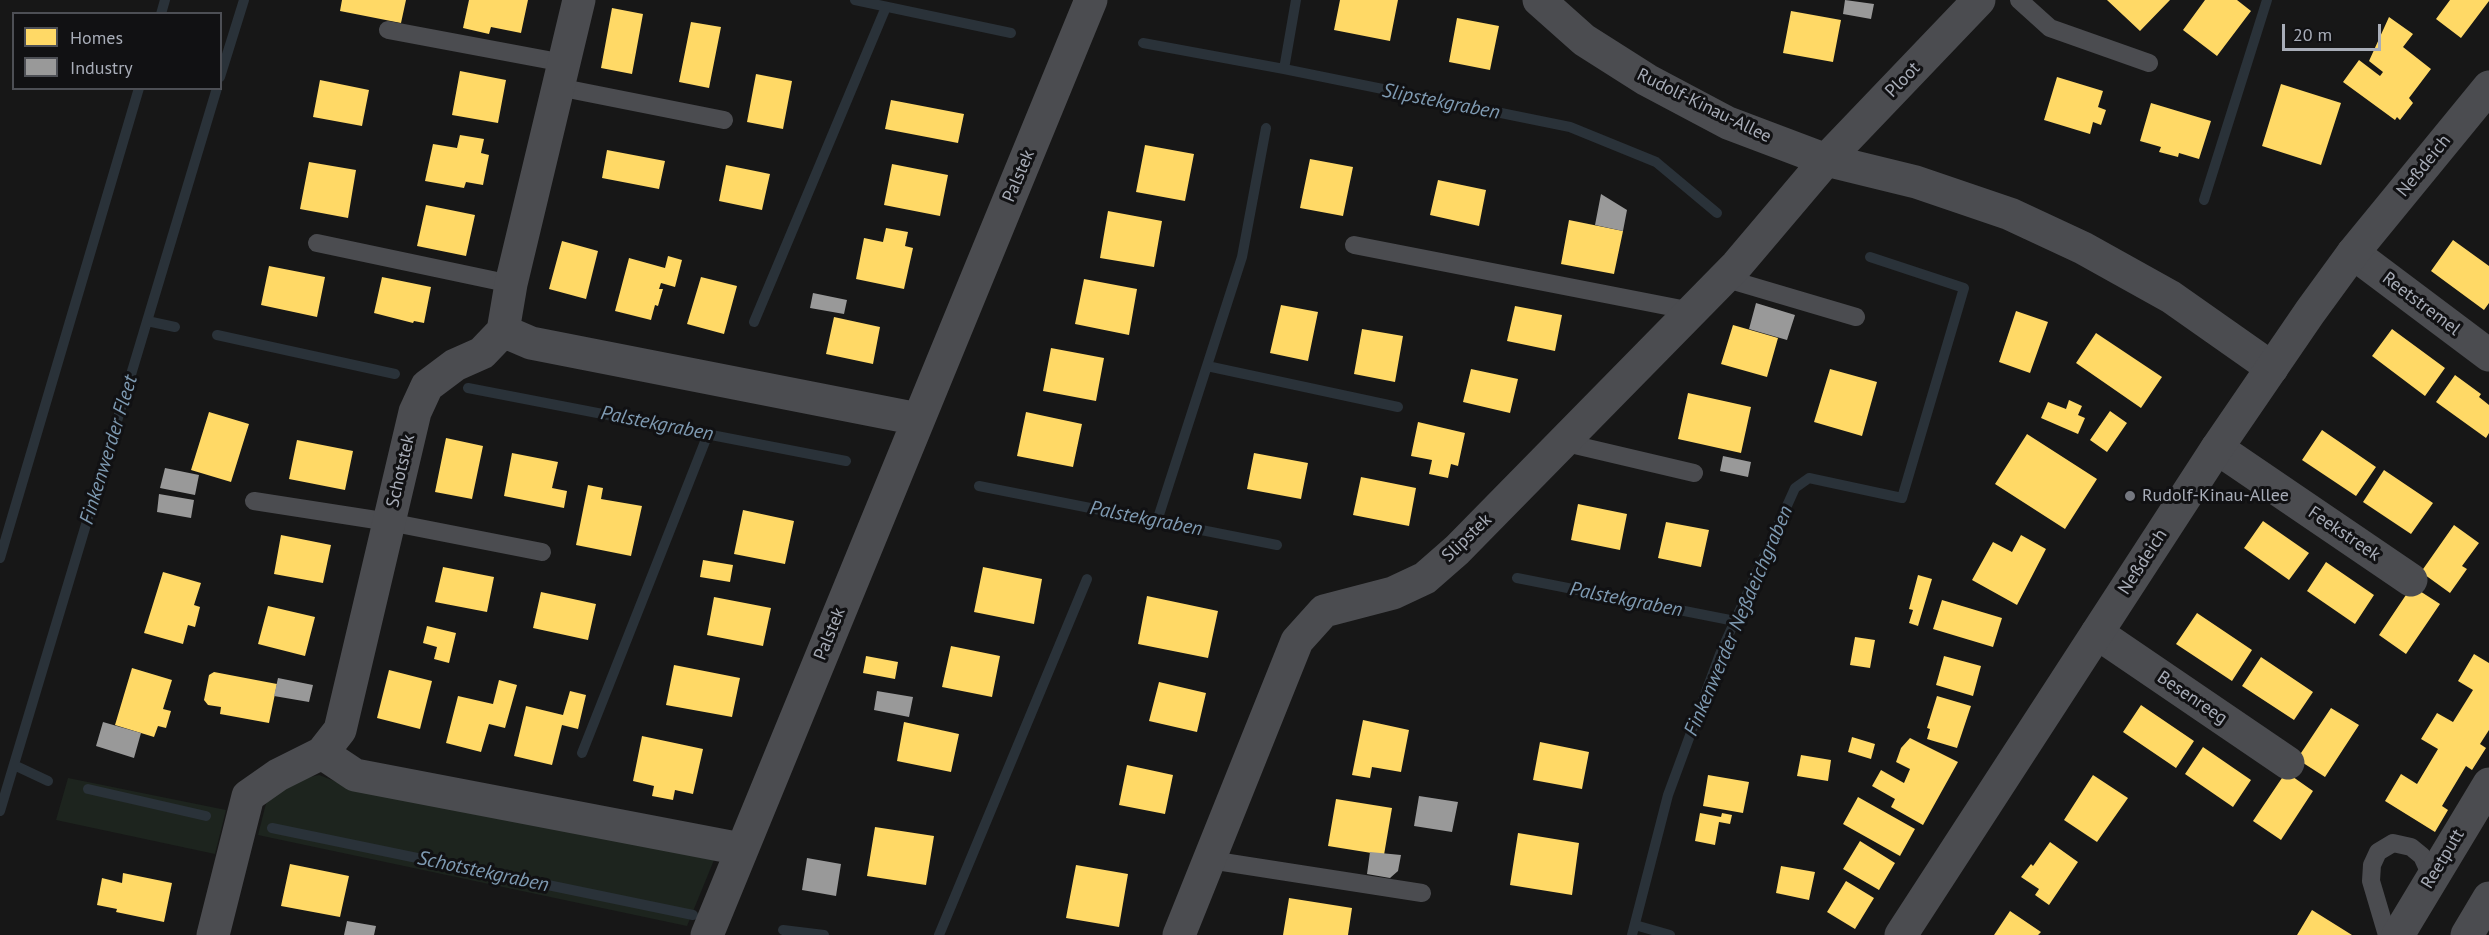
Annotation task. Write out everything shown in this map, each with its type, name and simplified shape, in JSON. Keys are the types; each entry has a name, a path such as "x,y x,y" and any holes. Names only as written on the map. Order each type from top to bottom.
{"street":[{"path":"579,0 511,284 503,331 531,343 918,419"},
{"name":"Palstek","path":"707,935 1091,0"},
{"name":"Rudolf-Kinau-Allee","path":"1539,0 1584,39 1647,80 1728,123 1826,160 1916,182 1989,207 2083,248 2171,297 2272,368"},
{"name":"Ploot","path":"1826,160 1979,0"},
{"name":"Neßdeich","path":"1901,935 2217,448 2272,368 2353,253 2489,87"},
{"name":"Slipstek","path":"1179,935 1297,641 1324,611 1394,593 1425,578 1457,550 1724,278 1826,160"},
{"name":"Reetstremel","path":"2353,253 2489,355"},
{"name":"Schotstek","path":"213,935 248,796 278,775 322,753 340,730 415,412 427,386 454,365 482,353 503,331"},
{"name":"Feekstreek","path":"2217,448 2411,580"},
{"name":"Besenreeg","path":"2097,633 2288,762"},
{"path":"322,753 355,775 741,849"},
{"name":"Reetputt","path":"2398,935 2489,784"},
{"path":"2467,935 2489,898"}],"lane":[{"path":"2019,0 2050,28 2149,63"},
{"path":"388,30 724,120"},
{"path":"318,243 511,284"},
{"path":"1354,245 1692,311"},
{"path":"1724,278 1856,317"},
{"path":"1562,442 1694,473"},
{"path":"254,501 389,522 543,552"},
{"path":"2388,935 2371,881 2372,865 2378,852 2393,843 2411,847 2422,856 2432,878"},
{"path":"1210,860 1422,893"}],"shaded area":[{"path":"319,775 350,787 714,860 687,926 258,835 269,792 284,783"},
{"path":"68,778 226,810 215,854 56,820"}],"building: Homes":[{"path":"342,0 406,0 401,23 340,11"},
{"path":"469,0 528,0 521,33 491,27 489,34 463,28"},
{"path":"1340,0 1398,0 1390,41 1334,30"},
{"path":"2107,0 2170,0 2140,31"},
{"path":"2205,0 2237,0 2251,11 2217,56 2183,30"},
{"path":"2450,0 2489,0 2461,38 2436,19"},
{"path":"612,8 643,14 632,74 601,68"},
{"path":"1791,11 1841,20 1833,62 1783,53"},
{"path":"2389,17 2413,34 2403,47 2431,69 2409,98 2413,103 2400,120 2397,117 2395,120 2343,82 2359,60 2380,76 2383,72 2369,61"},
{"path":"1457,18 1499,26 1490,70 1449,62"},
{"path":"691,22 721,27 709,88 679,82"},
{"path":"460,71 506,80 498,123 452,115"},
{"path":"756,74 792,81 783,129 747,122"},
{"path":"2057,77 2103,91 2098,107 2106,110 2101,125 2093,122 2090,134 2044,120"},
{"path":"320,80 369,90 362,126 313,117"},
{"path":"2281,84 2341,103 2321,165 2262,146"},
{"path":"891,100 964,114 958,143 885,129"},
{"path":"2151,103 2211,121 2199,159 2179,153 2178,157 2159,152 2161,147 2140,141"},
{"path":"460,135 484,139 481,153 489,155 483,185 466,182 464,188 425,181 433,144 457,148"},
{"path":"1145,145 1194,154 1185,201 1136,192"},
{"path":"607,150 665,161 659,189 602,178"},
{"path":"1310,159 1353,167 1343,216 1300,208"},
{"path":"309,162 356,170 348,218 300,209"},
{"path":"892,164 948,175 940,216 884,205"},
{"path":"726,165 770,174 762,210 719,201"},
{"path":"1438,180 1486,190 1479,226 1430,215"},
{"path":"426,205 475,215 466,256 417,246"},
{"path":"1108,211 1162,221 1154,267 1100,258"},
{"path":"1569,220 1623,231 1614,274 1561,264"},
{"path":"886,228 908,232 905,246 913,248 904,289 856,279 864,238 883,242"},
{"path":"2453,240 2489,266 2489,303 2484,310 2431,271"},
{"path":"562,241 598,251 586,299 549,289"},
{"path":"668,256 682,260 675,287 661,283 659,289 663,289 651,320 615,311 629,258 665,268"},
{"path":"269,266 325,277 317,317 261,305"},
{"path":"382,277 431,287 424,323 414,321 413,323 374,313"},
{"path":"701,277 737,286 724,334 687,324"},
{"path":"1084,279 1137,289 1129,335 1075,324"},
{"path":"1281,305 1318,312 1308,361 1270,353"},
{"path":"1515,306 1562,315 1555,351 1507,341"},
{"path":"2016,311 2048,322 2030,373 1999,362"},
{"path":"834,317 880,327 873,364 826,354"},
{"path":"1733,325 1778,338 1767,377 1721,364"},
{"path":"1362,329 1403,336 1395,382 1354,374"},
{"path":"2392,329 2445,368 2425,396 2372,356"},
{"path":"2096,333 2162,377 2141,408 2076,363"},
{"path":"1051,348 1104,358 1096,401 1043,391"},
{"path":"1471,369 1518,379 1510,413 1463,402"},
{"path":"1830,369 1877,382 1862,436 1814,422"},
{"path":"2455,375 2481,394 2479,397 2489,405 2489,433 2486,438 2436,402"},
{"path":"1688,393 1751,407 1741,453 1678,439"},
{"path":"2069,400 2082,406 2078,415 2085,418 2078,434 2041,418 2048,402 2066,409"},
{"path":"2110,411 2127,423 2107,452 2090,440"},
{"path":"209,412 249,424 231,482 191,470"},
{"path":"1026,412 1082,424 1073,467 1017,456"},
{"path":"1418,422 1465,433 1458,466 1451,464 1448,478 1429,474 1432,460 1411,456"},
{"path":"2322,430 2376,467 2356,496 2302,460"},
{"path":"2027,434 2097,479 2065,529 1995,484"},
{"path":"446,438 483,446 472,499 435,492"},
{"path":"297,440 353,451 345,490 289,479"},
{"path":"512,453 558,462 552,488 567,491 564,508 504,496"},
{"path":"1254,453 1308,463 1301,499 1247,489"},
{"path":"2384,470 2433,503 2411,534 2363,502"},
{"path":"1361,477 1416,488 1409,526 1353,515"},
{"path":"588,485 603,488 601,499 642,506 631,556 576,545"},
{"path":"1578,504 1627,514 1620,550 1571,540"},
{"path":"743,510 794,521 785,564 734,554"},
{"path":"2263,521 2309,553 2289,580 2244,548"},
{"path":"1666,522 1709,530 1701,567 1658,558"},
{"path":"2454,525 2479,543 2462,566 2467,569 2450,593 2421,572"},
{"path":"281,535 331,545 323,583 274,574"},
{"path":"2021,535 2046,549 2017,605 1972,580 1993,542 2012,552"},
{"path":"703,560 733,565 730,582 700,577"},
{"path":"2326,562 2374,595 2355,624 2307,591"},
{"path":"443,567 494,577 487,612 435,602"},
{"path":"983,567 1042,579 1034,624 974,612"},
{"path":"163,572 201,583 194,605 200,607 195,627 188,625 183,644 144,633"},
{"path":"1918,575 1932,579 1918,626 1909,623 1913,610 1909,609"},
{"path":"2412,586 2440,604 2406,654 2379,635"},
{"path":"541,592 596,604 588,640 533,628"},
{"path":"1147,596 1218,611 1208,658 1138,644"},
{"path":"714,597 771,608 763,646 707,635"},
{"path":"1942,600 2002,618 1993,647 1933,629"},
{"path":"268,606 315,617 305,656 258,644"},
{"path":"2197,613 2252,650 2232,681 2176,644"},
{"path":"427,626 456,633 449,663 434,659 437,647 423,643"},
{"path":"1855,637 1875,640 1870,668 1850,665"},
{"path":"951,646 1000,656 992,697 942,687"},
{"path":"2474,654 2489,663 2489,730 2480,744 2486,748 2472,770 2466,766 2442,806 2448,810 2435,832 2385,801 2401,774 2417,784 2438,749 2421,739 2437,713 2453,722 2473,690 2458,681"},
{"path":"866,656 898,662 895,679 863,673"},
{"path":"1944,656 1981,666 1973,696 1936,685"},
{"path":"2261,657 2313,692 2294,720 2242,686"},
{"path":"674,665 740,678 732,717 666,705"},
{"path":"132,668 172,680 163,709 171,711 166,728 158,726 154,737 115,725"},
{"path":"389,670 432,681 420,729 377,718"},
{"path":"214,672 277,684 269,723 220,714 221,707 208,705 204,700 209,675"},
{"path":"499,680 517,685 505,728 489,724 481,752 446,743 458,696 493,704"},
{"path":"1159,682 1206,693 1197,732 1149,721"},
{"path":"570,691 586,695 578,729 562,725 552,765 514,756 526,706 563,715"},
{"path":"1937,696 1971,706 1957,748 1927,739 1930,729 1927,728"},
{"path":"2141,705 2194,741 2176,768 2123,732"},
{"path":"2331,708 2359,725 2325,777 2297,759"},
{"path":"1363,720 1409,730 1401,772 1372,767 1370,778 1352,775"},
{"path":"904,722 959,734 951,772 897,761"},
{"path":"642,736 703,749 693,794 675,790 673,800 652,796 654,786 633,781"},
{"path":"1852,737 1875,744 1871,759 1848,752"},
{"path":"1910,738 1958,762 1923,825 1891,807 1895,799 1872,786 1881,770 1904,783 1910,769 1896,762 1901,748"},
{"path":"1540,742 1589,752 1582,789 1533,780"},
{"path":"2203,747 2251,780 2233,807 2185,774"},
{"path":"1801,755 1831,760 1828,781 1797,776"},
{"path":"1127,765 1173,775 1165,814 1119,805"},
{"path":"2286,772 2313,791 2281,840 2253,821"},
{"path":"1708,775 1749,782 1743,813 1703,806"},
{"path":"2093,775 2128,798 2097,842 2064,820"},
{"path":"1858,797 1915,829 1900,856 1843,824"},
{"path":"1336,799 1392,808 1384,855 1328,846"},
{"path":"1700,813 1721,817 1722,813 1732,815 1730,824 1719,822 1715,845 1695,841"},
{"path":"875,827 934,836 926,885 867,876"},
{"path":"1518,833 1579,843 1572,895 1510,885"},
{"path":"1860,841 1895,863 1879,890 1843,869"},
{"path":"2050,842 2078,862 2049,905 2035,895 2039,889 2021,877 2031,864 2033,866"},
{"path":"290,864 349,876 340,917 281,906"},
{"path":"1076,865 1128,874 1119,927 1066,918"},
{"path":"1781,866 1815,872 1809,900 1776,893"},
{"path":"123,873 172,883 164,922 116,912 117,909 97,905 102,878 122,883"},
{"path":"1846,881 1874,898 1855,929 1827,912"},
{"path":"1289,898 1352,908 1348,935 1283,935"},
{"path":"2312,910 2352,935 2297,935"},
{"path":"2010,911 2041,932 2038,935 1994,935"}],"building: Industry":[{"path":"1845,0 1874,4 1871,19 1843,14"},
{"path":"1601,194 1627,210 1623,231 1595,225"},
{"path":"813,293 847,300 844,314 810,308"},
{"path":"1756,303 1795,315 1787,340 1749,329"},
{"path":"1723,456 1751,462 1748,477 1720,471"},
{"path":"165,468 199,475 195,495 160,488"},
{"path":"159,494 194,500 191,518 157,512"},
{"path":"278,678 313,685 309,702 274,696"},
{"path":"877,691 913,697 909,717 874,710"},
{"path":"103,722 141,733 134,758 96,746"},
{"path":"1419,796 1458,802 1452,832 1414,826"},
{"path":"1370,852 1401,855 1398,871 1390,878 1367,874"},
{"path":"807,858 841,864 836,896 802,890"},
{"path":"347,921 376,926 374,935 344,935"}],"waterway":[{"path":"162,12 165,0"},
{"name":"Finkenwerder Fleet","path":"222,71 244,0"},
{"name":"Slipstekgraben","path":"855,0 1011,33"},
{"path":"1284,69 1296,0"},
{"path":"2204,200 2267,0"},
{"path":"754,322 886,7"},
{"name":"Slipstekgraben","path":"1143,43 1570,127 1656,162 1717,213"},
{"path":"0,558 138,90"},
{"name":"Finkenwerder Fleet","path":"0,811 216,90"},
{"path":"1157,521 1242,257 1266,128"},
{"name":"Finkenwerder Neßdeichgraben","path":"1632,935 1668,795 1720,654 1795,488 1809,478 1902,498 1964,288 1870,257"},
{"name":"Palstekgraben","path":"147,321 175,327"},
{"name":"Palstekgraben","path":"217,335 395,374"},
{"path":"1207,366 1398,407"},
{"name":"Palstekgraben","path":"468,388 846,461"},
{"path":"582,753 708,434"},
{"name":"Palstekgraben","path":"979,486 1277,545"},
{"name":"Palstekgraben","path":"1517,578 1735,621"},
{"path":"939,935 1087,579"},
{"name":"Schotstekgraben","path":"14,765 48,781"},
{"name":"Schotstekgraben","path":"88,789 206,816"},
{"name":"Schotstekgraben","path":"272,828 693,915"},
{"path":"1635,925 1670,935"},
{"name":"Schotstekgraben","path":"783,930 824,935"}],"place":[{"name":"Rudolf-Kinau-Allee","path":"2130,496"}]}
